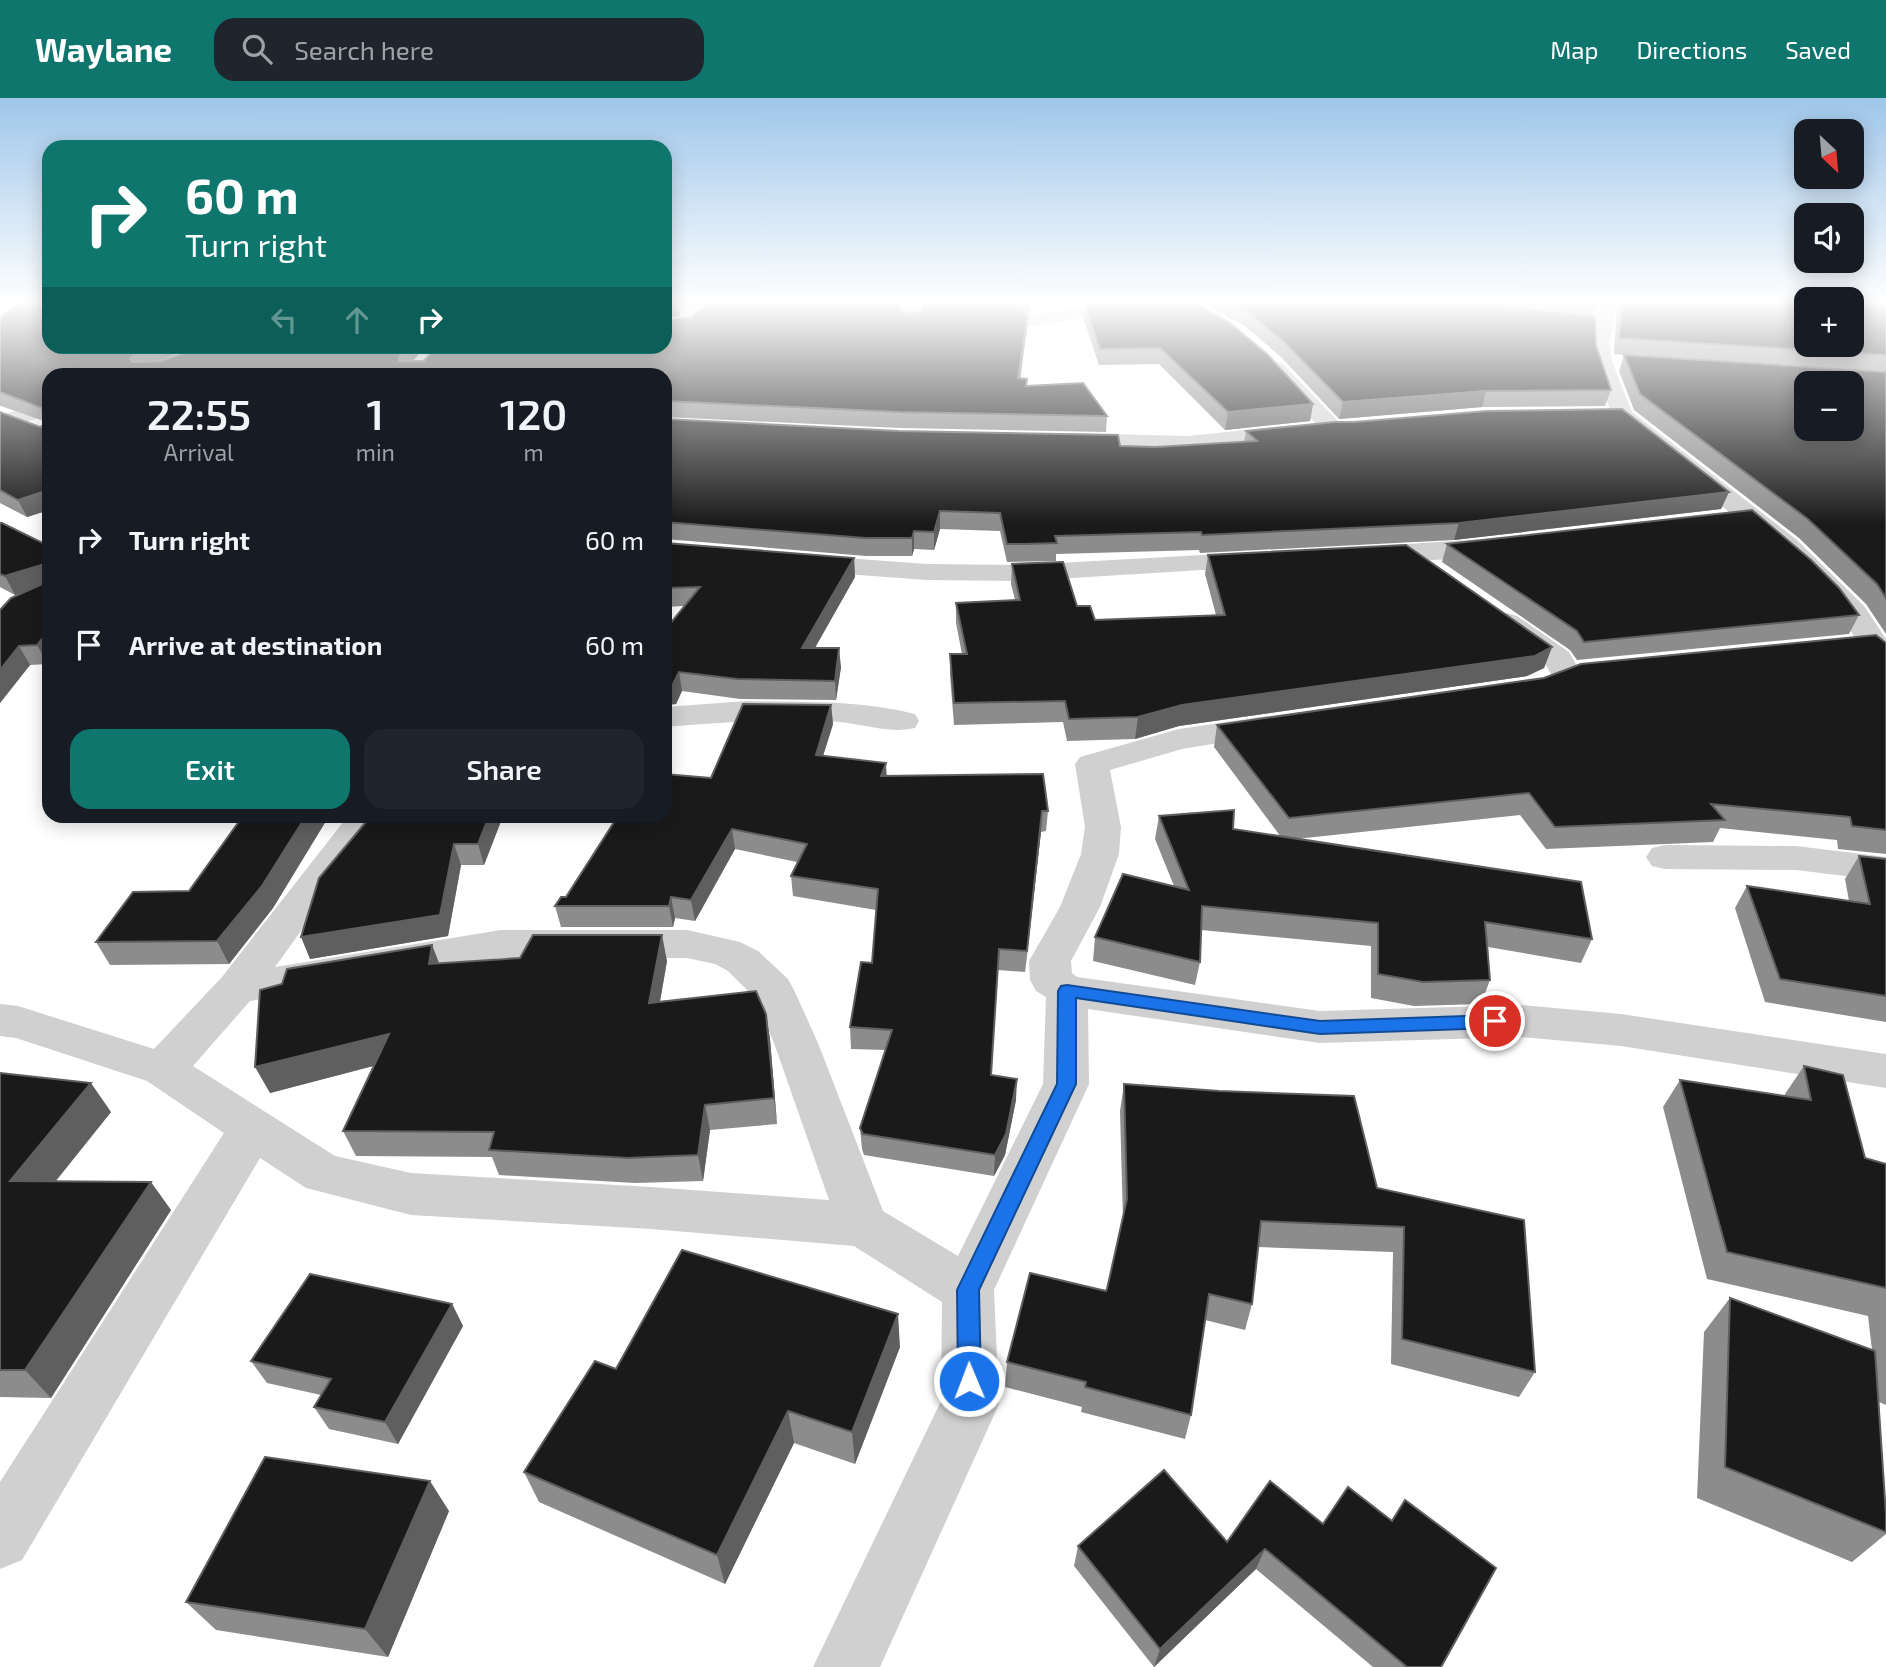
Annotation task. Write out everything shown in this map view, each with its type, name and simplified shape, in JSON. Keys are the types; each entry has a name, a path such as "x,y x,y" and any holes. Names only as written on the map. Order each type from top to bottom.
{"street":[{"path":"1043,439 1188,443 1341,428 1287,377"},
{"path":"1608,377 1622,415 1788,546 1854,612 1873,641"},
{"path":"6,417 42,409"},
{"path":"1597,415 1622,415"},
{"path":"6,417 42,432"},
{"path":"1710,521 1751,516"},
{"path":"1338,556 1522,543"},
{"path":"1408,553 1440,575"},
{"path":"775,561 927,572 1023,573 1283,558"},
{"path":"1483,606 1579,672 1536,687"},
{"path":"672,717 747,711 839,712 903,721"},
{"path":"1303,721 1179,739 1092,764 1103,827 1100,853 1080,907 1050,961 1051,980 1067,991 1320,1027 1520,1021 1621,1030 1886,1071"},
{"path":"163,1069 237,988 361,823"},
{"path":"1665,857 1796,858 1886,869"},
{"path":"237,988 501,944 687,944 726,952 743,961 773,990 796,1043 863,1225"},
{"path":"846,1667 970,1404 968,1290 1066,1084 1067,991"},
{"path":"0,1020 18,1022 163,1069 323,1174 411,1194 652,1208 863,1225 968,1290"},
{"path":"0,1538 253,1128"}],"building":[{"path":"0,377 42,377 42,408 0,392"},
{"path":"672,377 1018,377 1027,379 1026,386 1083,383 1107,416 899,412 672,401"},
{"path":"1191,377 1288,377 1313,404 1228,412"},
{"path":"1319,377 1607,377 1611,390 1486,391 1343,402"},
{"path":"1633,377 1794,377 1794,441 1864,441 1864,377 1886,377 1886,598 1877,584 1808,519 1640,394"},
{"path":"1622,409 1729,492 1459,523 1202,535 1201,532 1055,536 1057,543 1024,544 1007,544 1000,513 940,511 934,532 914,531 912,538 865,538 672,523 672,419 899,431 1118,435 1120,446 1156,447 1257,441 1246,431 1487,411"},
{"path":"0,412 42,426 42,492 18,500 0,490"},
{"path":"1752,510 1811,560 1839,588 1859,615 1584,642 1577,631 1447,544"},
{"path":"0,523 42,543 42,584 41,565 5,576 0,574"},
{"path":"672,544 854,558 802,648 839,648 835,681 737,679 679,672 672,684 672,621 700,587 672,588"},
{"path":"1406,545 1552,647 1535,656 1182,705 1138,717 1069,719 1065,701 954,703 950,654 967,654 956,603 1020,600 1012,564 1063,562 1077,606 1090,606 1095,620 1225,615 1208,555"},
{"path":"42,584 42,639 37,645 19,646 0,670 0,610 11,598"},
{"path":"1876,635 1886,643 1886,830 1852,826 1850,817 1711,804 1725,820 1555,827 1529,793 1289,818 1217,725 1544,678 1581,664"},
{"path":"743,704 831,705 816,755 886,763 881,776 1043,774 1048,811 1042,811 1027,951 999,949 991,1075 1017,1079 1006,1134 995,1155 863,1134 860,1128 892,1030 850,1027 861,962 872,963 878,889 791,876 807,844 732,829 691,900 671,897 669,906 555,906 561,897 566,897 614,823 672,823 672,775 711,778"},
{"path":"1234,810 1233,829 1581,882 1592,939 1485,922 1490,980 1423,982 1378,974 1378,923 1202,906 1200,962 1095,937 1123,874 1189,890 1159,816"},
{"path":"238,823 302,823 262,886 217,941 96,942 133,892 189,891"},
{"path":"365,823 486,823 478,844 454,844 440,915 301,937 319,878"},
{"path":"1859,856 1886,859 1886,996 1780,979 1747,886 1870,904"},
{"path":"533,935 662,935 649,1003 756,991 766,1014 774,1098 705,1105 698,1155 628,1158 489,1150 494,1132 343,1131 389,1034 255,1067 260,990 282,984 287,969 432,945 429,964 520,958"},
{"path":"1804,1066 1843,1075 1865,1158 1886,1164 1886,1288 1727,1252 1680,1080 1811,1100"},
{"path":"0,1073 91,1083 10,1181 151,1182 25,1370 0,1370"},
{"path":"1124,1084 1354,1096 1377,1188 1524,1220 1535,1372 1402,1339 1404,1227 1261,1221 1252,1304 1209,1294 1191,1415 1085,1387 1086,1382 1007,1362 1030,1273 1106,1291 1107,1289 1127,1199"},
{"path":"682,1250 898,1314 852,1432 788,1411 717,1555 524,1472 595,1361 616,1369"},
{"path":"310,1274 452,1304 385,1422 314,1407 331,1379 251,1361"},
{"path":"1730,1298 1875,1351 1886,1532 1725,1467"},
{"path":"265,1457 430,1481 365,1629 186,1602"},
{"path":"1164,1470 1227,1542 1270,1481 1323,1524 1348,1487 1392,1521 1405,1500 1496,1568 1441,1667 1407,1667 1265,1549 1160,1649 1078,1546"}],"route":[{"path":"969,1381 968,1290 1066,1084 1067,991 1320,1027 1495,1021"}]}
